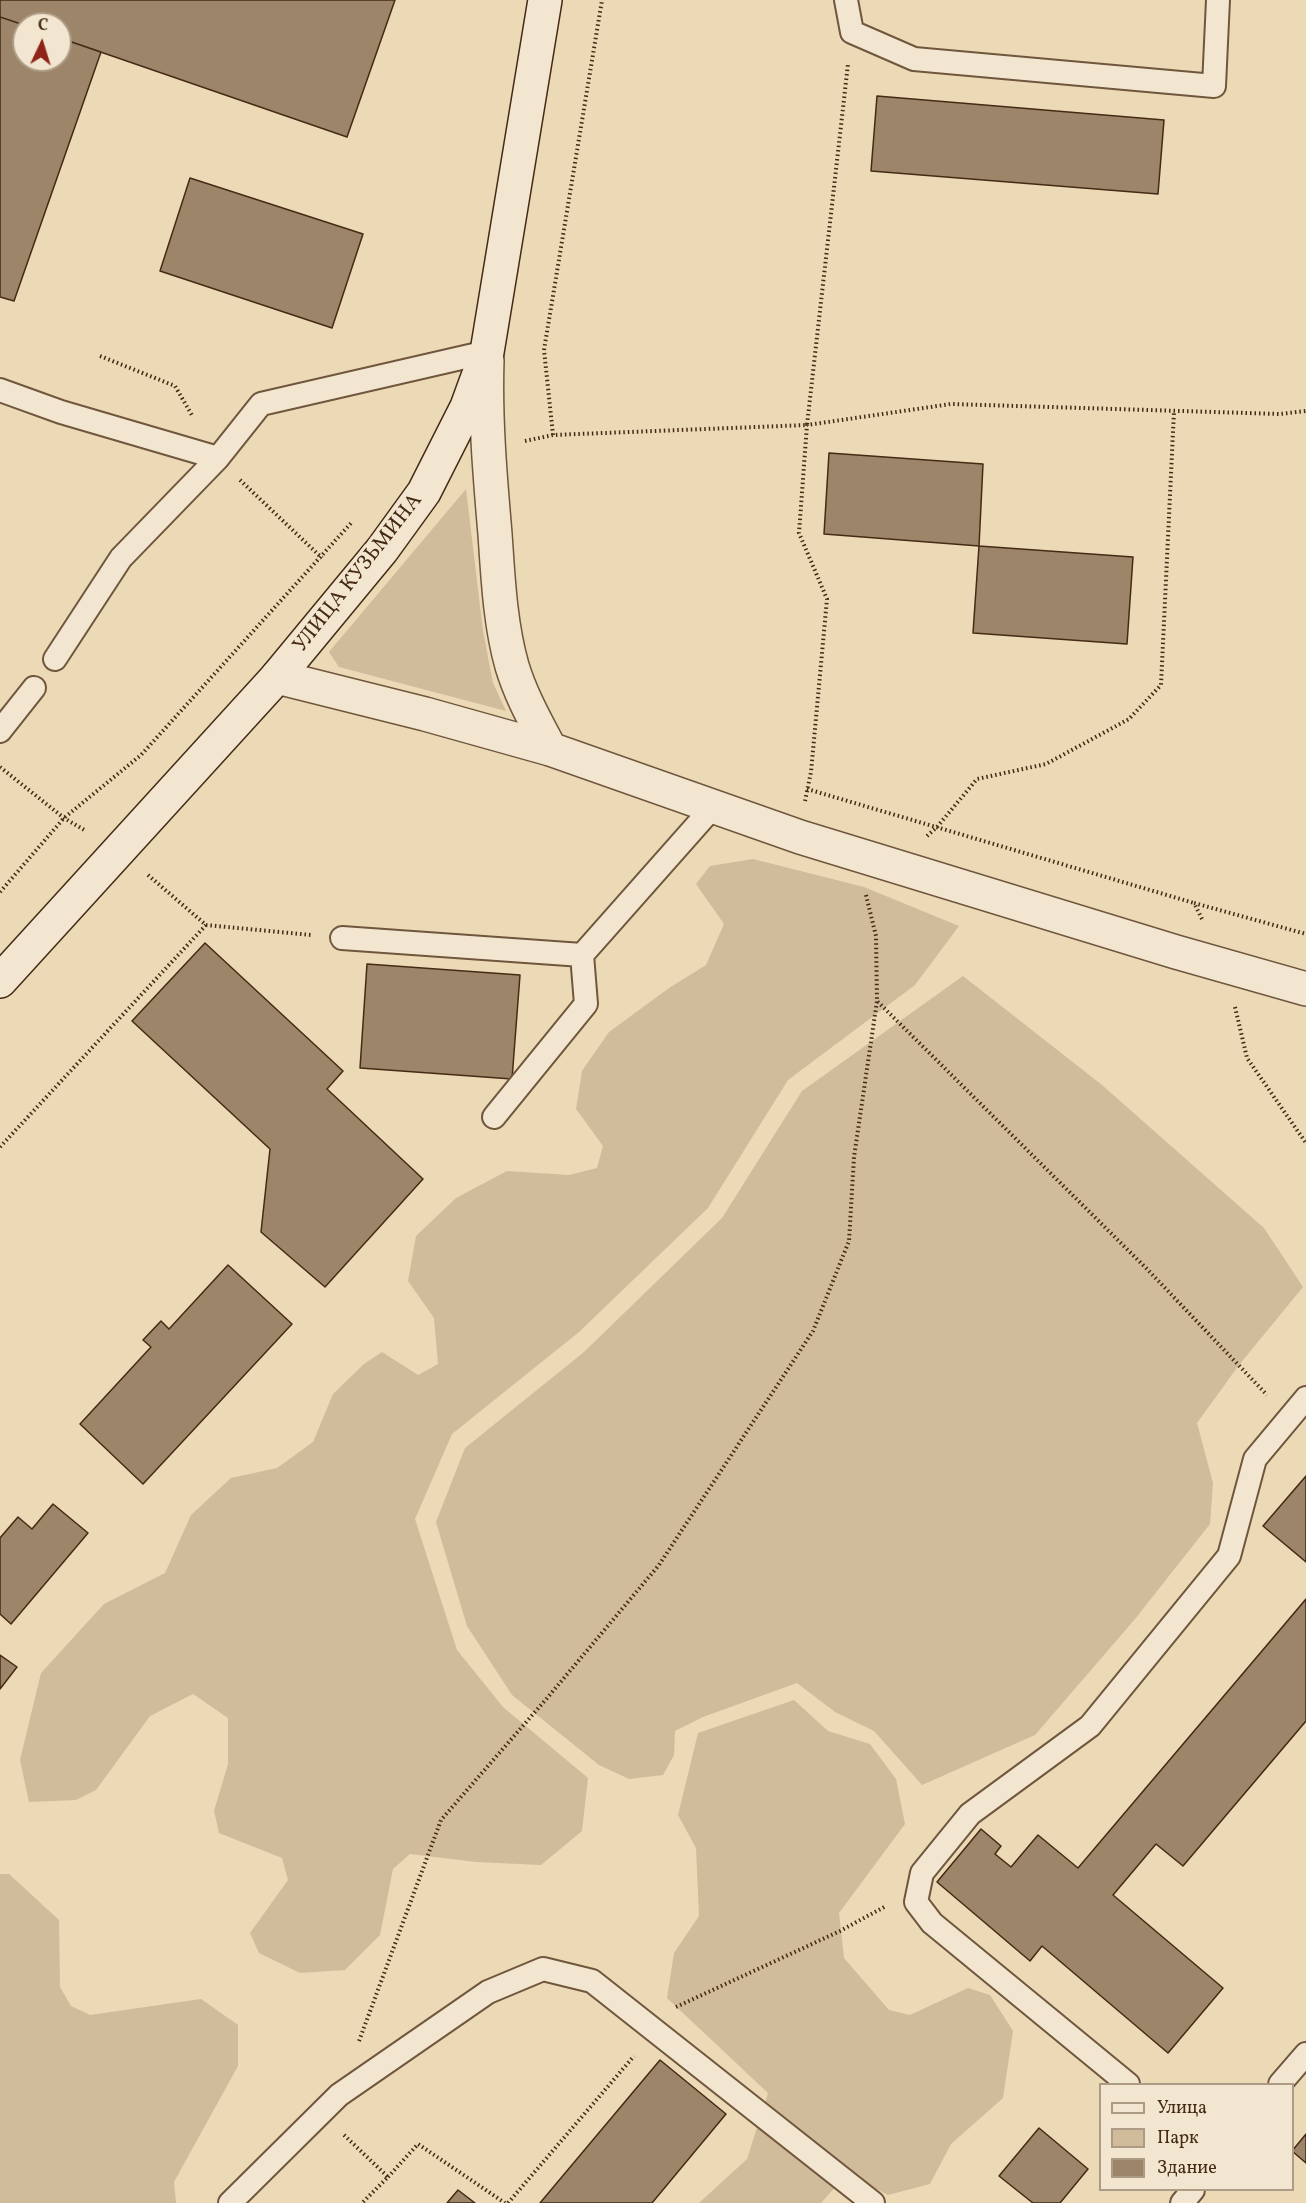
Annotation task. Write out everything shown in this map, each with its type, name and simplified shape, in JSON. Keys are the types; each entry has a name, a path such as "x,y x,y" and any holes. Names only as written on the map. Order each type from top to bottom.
{"street":[{"name":"УЛИЦА КУЗЬМИНА","path":"0,981 277,677 382,550 424,492 467,407 487,352 545,0"},
{"path":"487,352 486,406 497,566 504,629 512,665 524,701 550,749"},
{"path":"277,677 425,714 550,749 712,807 890,866 1306,989"}],"lane":[{"path":"846,0 852,32 914,59 1214,86 1218,0"},
{"path":"55,659 121,558 218,458 261,404 487,352"},
{"path":"0,390 61,412 218,458"},
{"path":"0,732 34,688"},
{"path":"494,1117 586,1004 582,955 712,807"},
{"path":"342,938 582,955"},
{"path":"1126,2083 932,1923 916,1902 922,1873 970,1814 1090,1726 1229,1556 1255,1460 1306,1398"},
{"path":"230,2203 339,2095 488,1992 543,1969 591,1981 873,2203"},
{"path":"1282,2083 1306,2054"},
{"path":"1182,2203 1192,2191"}],"path":[{"path":"553,435 544,351 602,0"},
{"path":"800,837 827,599 799,533 807,425 951,404 1280,414 1306,411"},
{"path":"339,2095 441,1820 659,1565 813,1331 849,1241 854,1157 877,1001 876,936 863,882 890,866 937,827 977,779 1046,764 1129,719 1161,685 1174,411"},
{"path":"0,767 64,818 118,850 206,925 342,938"},
{"path":"807,789 1194,903"},
{"path":"0,1147 206,925"},
{"path":"877,1001 1146,1268 1289,1418"},
{"path":"320,2113 388,2176"},
{"path":"362,2203 418,2145 504,2203"}],"green space":[{"path":"466,489 483,631 493,683 506,711 339,667 329,652"},
{"path":"753,859 864,887 959,926 915,985 788,1080 708,1208 579,1332 452,1434 415,1519 457,1650 503,1707 588,1778 582,1831 541,1865 476,1862 410,1854 393,1869 380,1935 345,1970 300,1973 259,1953 250,1933 288,1880 282,1858 219,1833 214,1811 228,1764 228,1718 193,1694 150,1716 96,1790 76,1800 29,1802 20,1760 41,1673 104,1604 165,1573 191,1515 231,1478 277,1468 313,1442 333,1394 364,1364 382,1352 418,1375 438,1364 434,1318 408,1281 416,1236 456,1198 507,1171 569,1175 597,1168 603,1146 576,1109 582,1071 609,1032 669,988 706,965 724,924 696,884 710,866"},
{"path":"963,976 1102,1085 1264,1228 1303,1287 1239,1365 1197,1423 1213,1483 1210,1524 1135,1619 1035,1735 922,1785 874,1731 835,1712 797,1683 703,1717 675,1731 674,1755 663,1775 629,1779 599,1765 512,1695 467,1626 436,1522 465,1448 584,1352 722,1218 802,1091"},
{"path":"794,1700 828,1731 870,1744 896,1779 905,1824 839,1913 844,1958 889,2010 910,2015 968,1988 990,1995 1013,2031 1003,2098 951,2144 930,2184 888,2195 847,2174 821,2203 699,2203 747,2159 768,2093 667,1998 674,1953 699,1916 696,1848 678,1815 698,1733"},
{"path":"0,1874 9,1874 59,1920 60,1987 71,2006 90,2015 201,1999 238,2025 238,2066 174,2182 176,2203 0,2203"}],"building":[{"path":"0,0 395,0 347,137 72,42 72,12 12,12 12,21 0,17"},
{"path":"0,17 12,21 12,72 72,72 72,42 101,52 14,301 0,297"},
{"path":"877,96 1164,120 1158,194 871,171"},
{"path":"190,178 363,234 332,328 160,271"},
{"path":"829,453 983,464 979,546 824,534"},
{"path":"979,546 1133,557 1127,644 973,633"},
{"path":"205,943 343,1071 327,1089 423,1179 325,1287 261,1232 270,1149 132,1021"},
{"path":"367,964 520,975 512,1079 360,1068"},
{"path":"228,1265 292,1324 143,1484 80,1424 151,1347 143,1340 161,1321 169,1329"},
{"path":"1306,1476 1306,1562 1263,1526"},
{"path":"53,1504 88,1533 11,1624 0,1614 0,1538 18,1517 32,1529"},
{"path":"1306,1599 1306,1721 1183,1866 1156,1844 1113,1895 1223,1988 1168,2053 1042,1946 1030,1961 937,1882 981,1829 1001,1846 995,1854 1011,1867 1038,1835 1078,1868"},
{"path":"0,1655 17,1667 0,1689"},
{"path":"660,2060 726,2114 652,2203 540,2203"},
{"path":"1039,2128 1088,2169 1060,2203 1033,2203 999,2176"},
{"path":"1306,2134 1306,2163 1294,2153 1294,2149"},
{"path":"458,2190 475,2203 447,2203"}]}
